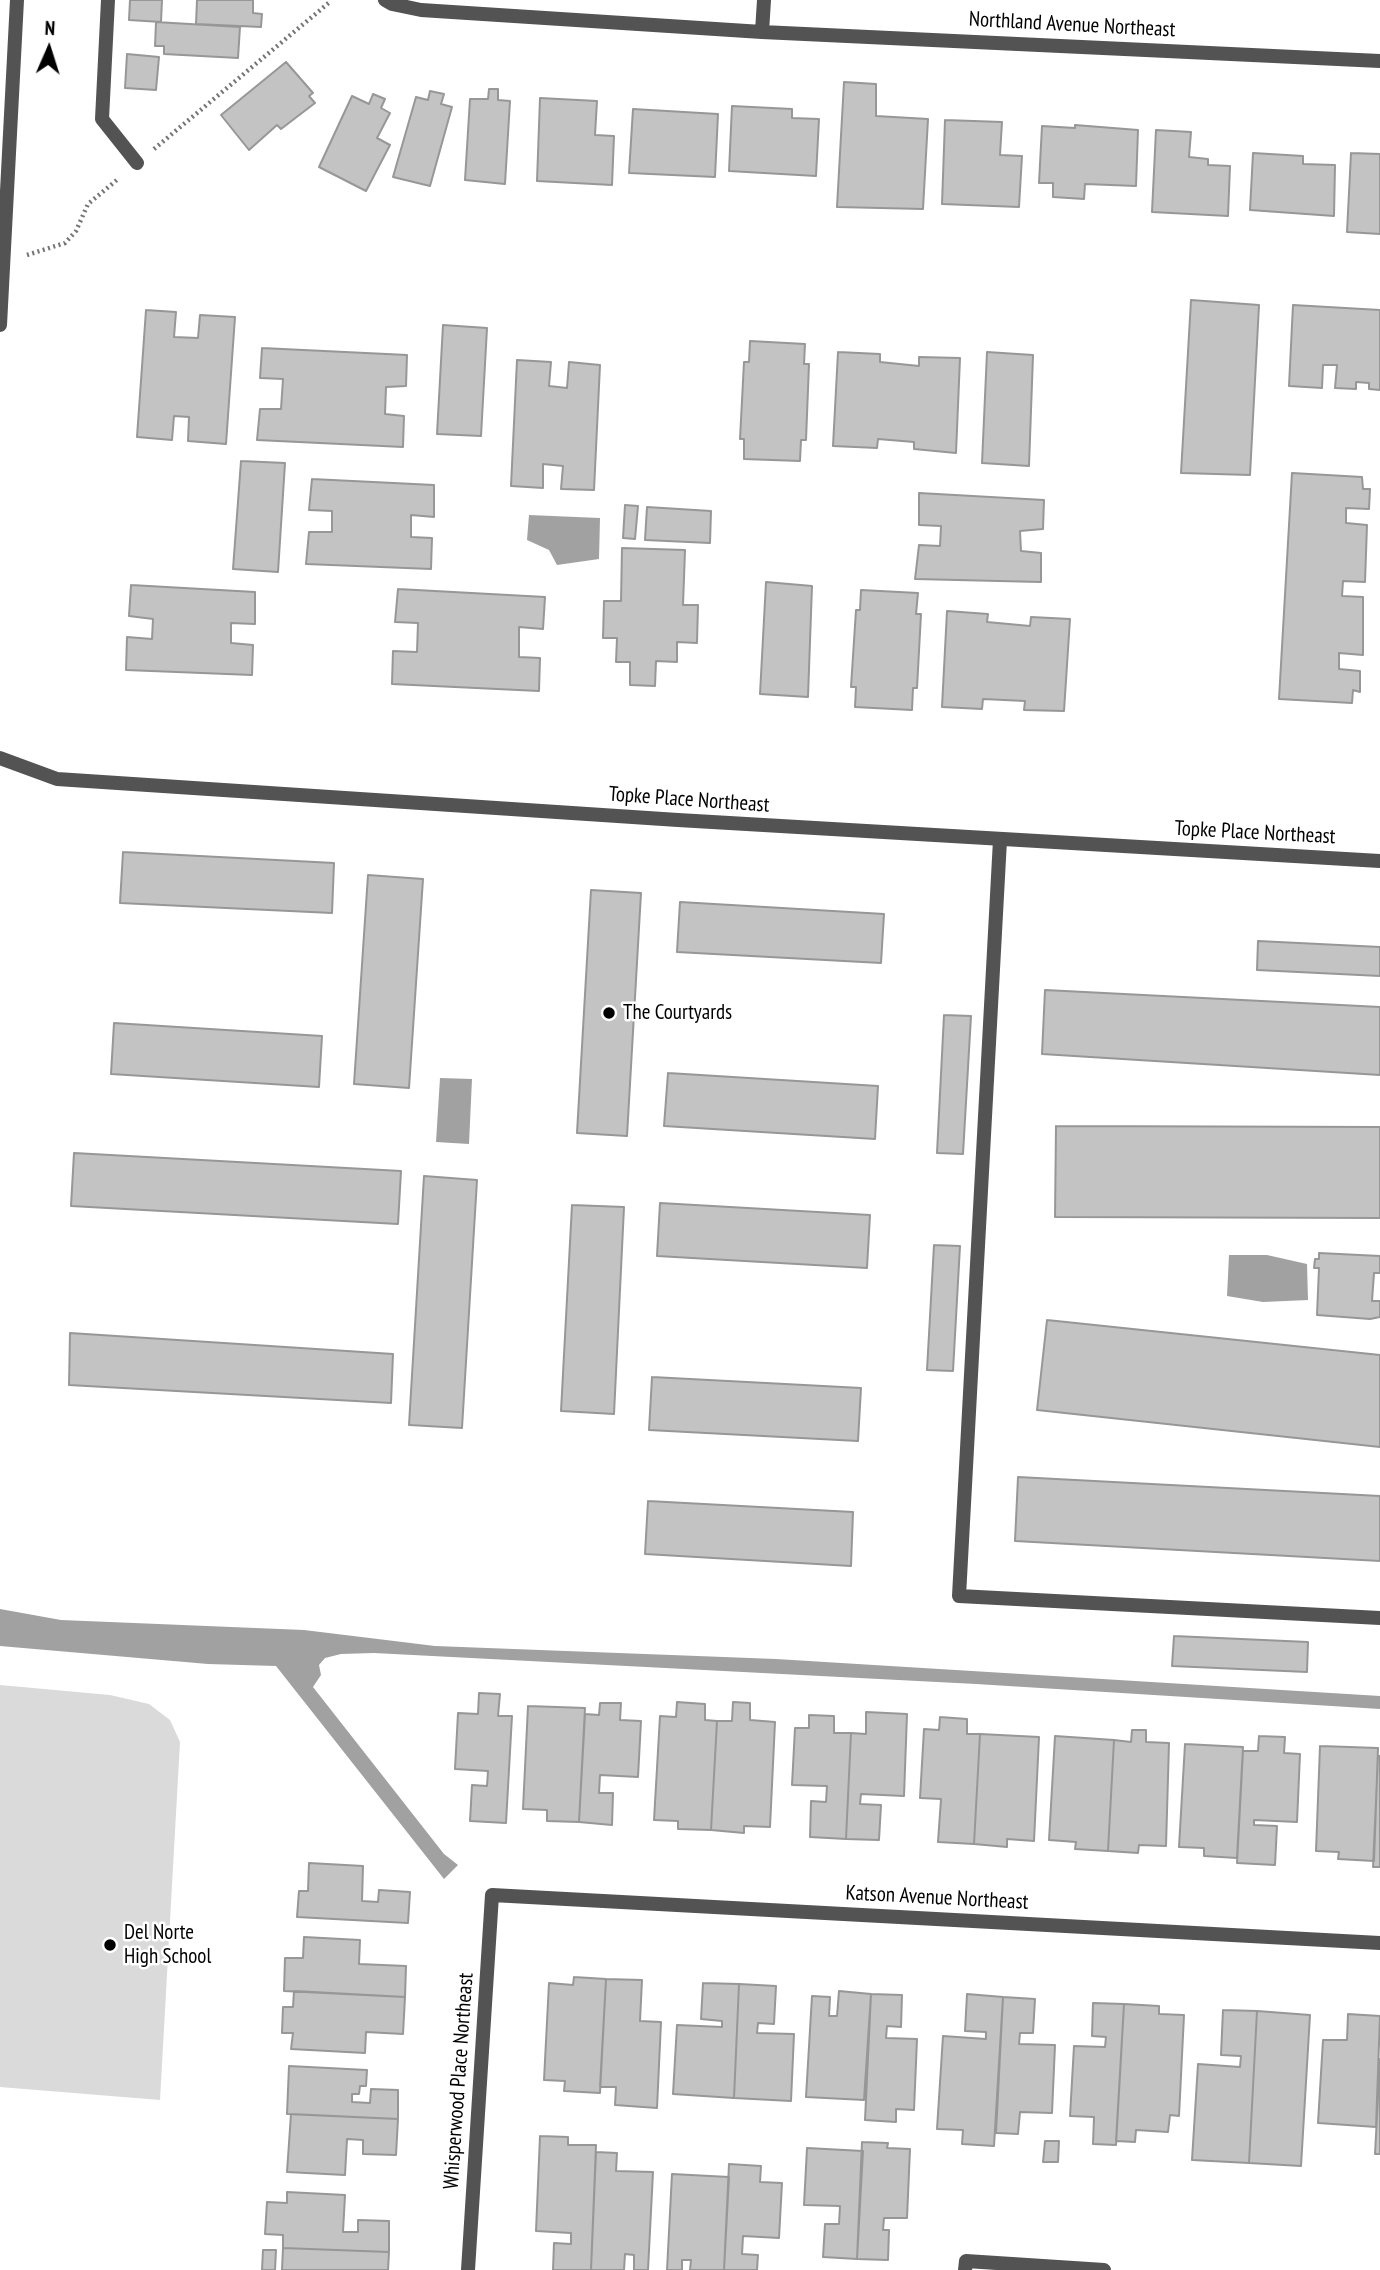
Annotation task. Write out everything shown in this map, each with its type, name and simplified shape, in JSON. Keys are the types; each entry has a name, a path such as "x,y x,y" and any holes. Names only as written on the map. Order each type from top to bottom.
{"street":[{"path":"0,326 17,0"},
{"path":"108,0 102,119 138,163"},
{"name":"Northland Avenue Northeast","path":"385,0 421,10 762,32 1380,61"},
{"path":"762,32 764,0"},
{"name":"Topke Place Northeast","path":"0,758 57,779 1000,840 1380,861"},
{"path":"1000,840 959,1596 1380,1618"},
{"name":"Katson Avenue Northeast","path":"492,1895 1380,1943"},
{"name":"Whisperwood Place Northeast","path":"468,2270 492,1895"},
{"path":"965,2270 966,2261 1104,2270"}],"path":[{"path":"3,262 65,243 76,230 88,204 331,1"}],"shaded area":[{"path":"529,515 600,518 599,559 557,565 549,550 527,540"},
{"path":"440,1078 472,1079 469,1144 436,1142"},
{"path":"1229,1255 1267,1255 1307,1264 1308,1300 1263,1302 1227,1296"},
{"path":"0,1609 61,1620 304,1630 435,1646 776,1659 1380,1696 1380,1709 976,1684 374,1653 341,1654 325,1658 319,1665 321,1675 313,1687 444,1854 458,1865 444,1879 276,1666 208,1664 0,1646"},
{"path":"0,1685 110,1695 149,1704 170,1720 180,1742 160,2100 0,2087"}],"building":[{"path":"130,0 162,0 161,22 129,20"},
{"path":"197,0 253,0 253,13 262,14 261,27 196,24"},
{"path":"156,22 240,27 238,58 164,54 164,46 155,46"},
{"path":"127,54 159,57 156,90 125,88"},
{"path":"286,62 313,93 309,96 315,103 281,129 277,125 249,150 221,115"},
{"path":"844,82 876,84 876,116 928,119 923,209 837,207"},
{"path":"489,89 498,89 498,100 510,101 505,184 465,180 470,99 488,99"},
{"path":"430,91 444,94 441,104 452,107 430,186 393,177 416,97 428,100"},
{"path":"373,94 385,99 381,108 390,113 377,138 390,145 366,191 319,167 352,96 369,104"},
{"path":"540,98 597,101 595,135 614,136 612,185 537,181"},
{"path":"732,106 792,109 792,118 819,119 816,176 729,171"},
{"path":"633,109 718,114 715,177 629,173"},
{"path":"945,120 1002,122 1000,155 1022,156 1019,207 942,204"},
{"path":"1075,125 1138,130 1136,186 1085,184 1084,199 1053,197 1053,183 1039,183 1042,126 1075,128"},
{"path":"1156,130 1191,132 1189,157 1208,159 1208,165 1230,166 1228,216 1152,212"},
{"path":"1253,153 1303,156 1303,164 1335,165 1334,216 1250,210"},
{"path":"1351,153 1380,154 1380,234 1347,232"},
{"path":"1191,300 1259,305 1250,475 1181,473"},
{"path":"1293,305 1380,310 1380,390 1369,389 1369,383 1356,382 1356,389 1335,388 1337,365 1323,365 1322,388 1289,386"},
{"path":"146,310 176,312 174,337 198,338 200,315 235,317 226,444 188,441 189,417 174,416 172,440 137,437"},
{"path":"443,325 487,328 481,436 437,434"},
{"path":"750,341 805,344 804,364 809,364 806,440 801,440 800,461 744,459 744,439 740,439 744,362 749,362"},
{"path":"262,348 407,355 406,386 386,387 385,414 404,416 403,447 257,440 260,409 281,409 283,379 260,378"},
{"path":"838,352 880,354 880,362 919,366 919,357 960,358 956,453 914,449 914,442 878,439 877,448 833,446"},
{"path":"987,352 1033,355 1029,466 982,463"},
{"path":"517,360 551,362 549,386 567,388 569,362 600,365 594,490 561,489 563,466 543,464 543,488 511,486"},
{"path":"241,461 285,463 278,572 233,569"},
{"path":"1292,473 1362,477 1363,489 1370,489 1369,509 1346,508 1346,523 1367,525 1365,582 1343,581 1342,596 1363,597 1363,655 1339,653 1339,669 1360,671 1360,692 1353,690 1352,703 1279,699"},
{"path":"312,479 434,485 434,517 411,515 411,537 432,538 431,569 306,564 309,532 332,532 332,511 309,510"},
{"path":"919,493 1044,500 1043,529 1020,531 1021,551 1041,553 1041,582 915,579 919,545 940,546 941,526 919,525"},
{"path":"625,505 638,506 635,539 623,538"},
{"path":"647,507 711,511 710,543 645,540"},
{"path":"622,548 685,550 683,605 698,605 697,643 677,642 677,662 656,661 655,686 630,685 630,662 616,662 617,638 603,638 604,601 621,601"},
{"path":"766,582 812,586 808,697 760,694"},
{"path":"131,585 255,592 255,624 231,623 231,643 253,645 252,675 126,670 127,637 152,639 153,619 129,616"},
{"path":"398,589 545,597 543,629 519,627 519,657 540,658 539,691 392,684 393,651 417,652 418,623 395,622"},
{"path":"861,590 918,593 916,614 921,614 917,688 913,688 912,710 855,707 856,687 851,687 856,610 860,610"},
{"path":"947,611 988,614 987,622 1030,626 1031,617 1070,619 1064,711 1024,710 1025,701 983,699 982,709 942,707"},
{"path":"123,852 334,863 332,913 120,903"},
{"path":"368,875 423,879 409,1088 354,1084"},
{"name":"The Courtyards","path":"591,890 641,893 627,1136 577,1133"},
{"path":"680,902 884,914 881,963 677,952"},
{"path":"1258,941 1380,947 1380,976 1257,970"},
{"path":"1045,990 1380,1007 1380,1075 1042,1054"},
{"path":"944,1015 971,1016 963,1154 937,1153"},
{"path":"114,1023 322,1036 319,1087 111,1074"},
{"path":"668,1073 878,1086 875,1139 664,1126"},
{"path":"1056,1126 1380,1127 1380,1218 1055,1217"},
{"path":"74,1153 401,1171 398,1224 71,1206"},
{"path":"424,1176 477,1180 462,1428 409,1425"},
{"path":"660,1203 870,1215 867,1268 657,1256"},
{"path":"572,1205 624,1207 614,1414 561,1411"},
{"path":"934,1245 960,1246 953,1371 927,1370"},
{"path":"1319,1253 1380,1256 1380,1273 1374,1273 1372,1301 1380,1301 1380,1317 1370,1319 1317,1315 1319,1268 1314,1268"},
{"path":"1047,1320 1380,1355 1380,1447 1037,1410"},
{"path":"70,1333 393,1354 391,1403 69,1385"},
{"path":"652,1377 861,1388 858,1441 649,1430"},
{"path":"1018,1477 1380,1496 1380,1561 1015,1541"},
{"path":"648,1501 853,1512 851,1566 645,1554"},
{"path":"1174,1636 1308,1642 1307,1672 1172,1666"},
{"path":"479,1693 500,1694 498,1716 512,1716 506,1823 470,1821 472,1785 487,1786 488,1771 455,1769 458,1713 478,1714"},
{"path":"677,1702 705,1704 705,1720 717,1721 711,1830 678,1829 678,1821 654,1820 660,1716 676,1717"},
{"path":"733,1702 750,1703 750,1720 775,1722 770,1827 744,1826 744,1833 711,1830 717,1721 732,1721"},
{"path":"600,1703 621,1703 620,1720 641,1721 638,1777 600,1775 599,1793 613,1793 612,1825 579,1822 585,1714 599,1715"},
{"path":"528,1706 585,1708 579,1822 547,1821 547,1810 523,1809"},
{"path":"866,1712 907,1714 904,1796 861,1794 860,1804 881,1805 879,1840 846,1839 851,1733 866,1734"},
{"path":"809,1715 834,1716 834,1733 851,1733 846,1839 810,1837 811,1801 826,1802 827,1786 792,1785 795,1728 809,1728"},
{"path":"940,1717 967,1719 967,1734 980,1734 974,1844 938,1842 941,1799 920,1798 924,1729 939,1730"},
{"path":"1132,1730 1146,1730 1146,1742 1169,1743 1166,1846 1139,1845 1138,1853 1108,1851 1114,1740 1131,1742"},
{"path":"980,1734 1039,1737 1034,1841 1007,1839 1007,1847 974,1844"},
{"path":"1055,1736 1114,1740 1108,1851 1075,1849 1076,1842 1049,1840"},
{"path":"1259,1736 1285,1737 1284,1753 1300,1754 1297,1822 1254,1820 1254,1825 1277,1826 1275,1865 1237,1863 1243,1751 1258,1751"},
{"path":"1185,1744 1243,1747 1237,1858 1204,1856 1204,1848 1179,1847"},
{"path":"1320,1746 1378,1748 1374,1861 1338,1859 1339,1852 1316,1851"},
{"path":"1378,1756 1380,1867 1373,1867"},
{"path":"309,1863 363,1866 362,1901 378,1902 379,1890 410,1892 408,1923 297,1917 299,1891 308,1891"},
{"path":"304,1937 360,1940 359,1964 406,1966 405,1997 284,1991 285,1958 303,1958"},
{"path":"574,1977 606,1979 600,2093 564,2091 565,2081 544,2080 549,1983 573,1985"},
{"path":"606,1979 642,1980 640,2021 661,2022 657,2108 615,2105 616,2087 600,2087"},
{"path":"703,1983 739,1984 734,2098 673,2094 677,2025 722,2027 722,2021 701,2019"},
{"path":"739,1984 776,1986 774,2024 758,2023 757,2033 794,2034 791,2101 734,2098"},
{"path":"294,1991 405,1997 403,2034 366,2032 365,2053 291,2049 293,2033 282,2033 283,2007 293,2007"},
{"path":"839,1991 871,1994 864,2100 806,2097 812,1996 830,1997 829,2016 837,2016"},
{"path":"871,1994 902,1995 901,2027 887,2026 886,2038 917,2039 914,2110 896,2109 896,2122 865,2120"},
{"path":"967,1994 1003,1997 994,2146 962,2144 963,2130 937,2129 943,2036 986,2039 986,2032 965,2031"},
{"path":"1003,1997 1035,1999 1033,2033 1020,2033 1019,2044 1055,2045 1052,2113 1020,2112 1018,2134 996,2133"},
{"path":"1093,2003 1124,2004 1116,2145 1093,2144 1094,2117 1070,2116 1074,2046 1105,2047 1106,2037 1092,2036"},
{"path":"1124,2004 1159,2006 1159,2014 1184,2015 1179,2116 1170,2115 1168,2132 1136,2130 1135,2142 1116,2141"},
{"path":"1223,2010 1257,2011 1249,2163 1192,2160 1198,2064 1240,2067 1241,2056 1221,2055"},
{"path":"1257,2011 1310,2015 1301,2166 1249,2163"},
{"path":"1348,2014 1380,2016 1376,2127 1318,2123 1323,2040 1347,2040"},
{"path":"1380,2059 1380,2154 1375,2154"},
{"path":"289,2066 367,2070 366,2086 360,2086 359,2094 352,2094 352,2102 370,2103 371,2089 398,2090 398,2119 287,2114"},
{"path":"291,2114 398,2119 396,2155 363,2154 363,2140 347,2139 345,2175 287,2172"},
{"path":"540,2136 568,2137 568,2145 596,2145 591,2270 553,2270 554,2243 571,2244 571,2233 536,2231"},
{"path":"1045,2141 1059,2141 1058,2162 1043,2162"},
{"path":"862,2142 888,2143 887,2148 910,2149 907,2218 884,2218 883,2230 889,2230 888,2260 857,2259"},
{"path":"807,2148 863,2151 857,2259 823,2257 825,2224 839,2224 840,2206 804,2205"},
{"path":"596,2152 617,2153 616,2171 653,2172 648,2270 634,2270 634,2255 625,2254 624,2270 591,2270"},
{"path":"729,2164 761,2166 760,2182 782,2183 779,2238 743,2236 742,2254 758,2255 757,2270 724,2270"},
{"path":"672,2174 729,2177 724,2270 690,2270 691,2260 682,2260 682,2270 667,2270"},
{"path":"287,2192 345,2195 343,2232 358,2232 358,2220 389,2221 389,2252 283,2248 283,2235 265,2234 267,2202 287,2203"},
{"path":"283,2248 389,2252 388,2270 282,2270"},
{"path":"263,2250 276,2250 275,2270 262,2270"}],"place":[{"name":"The Courtyards","path":"609,1013"},
{"name":"Del Norte High School","path":"110,1945"}]}
